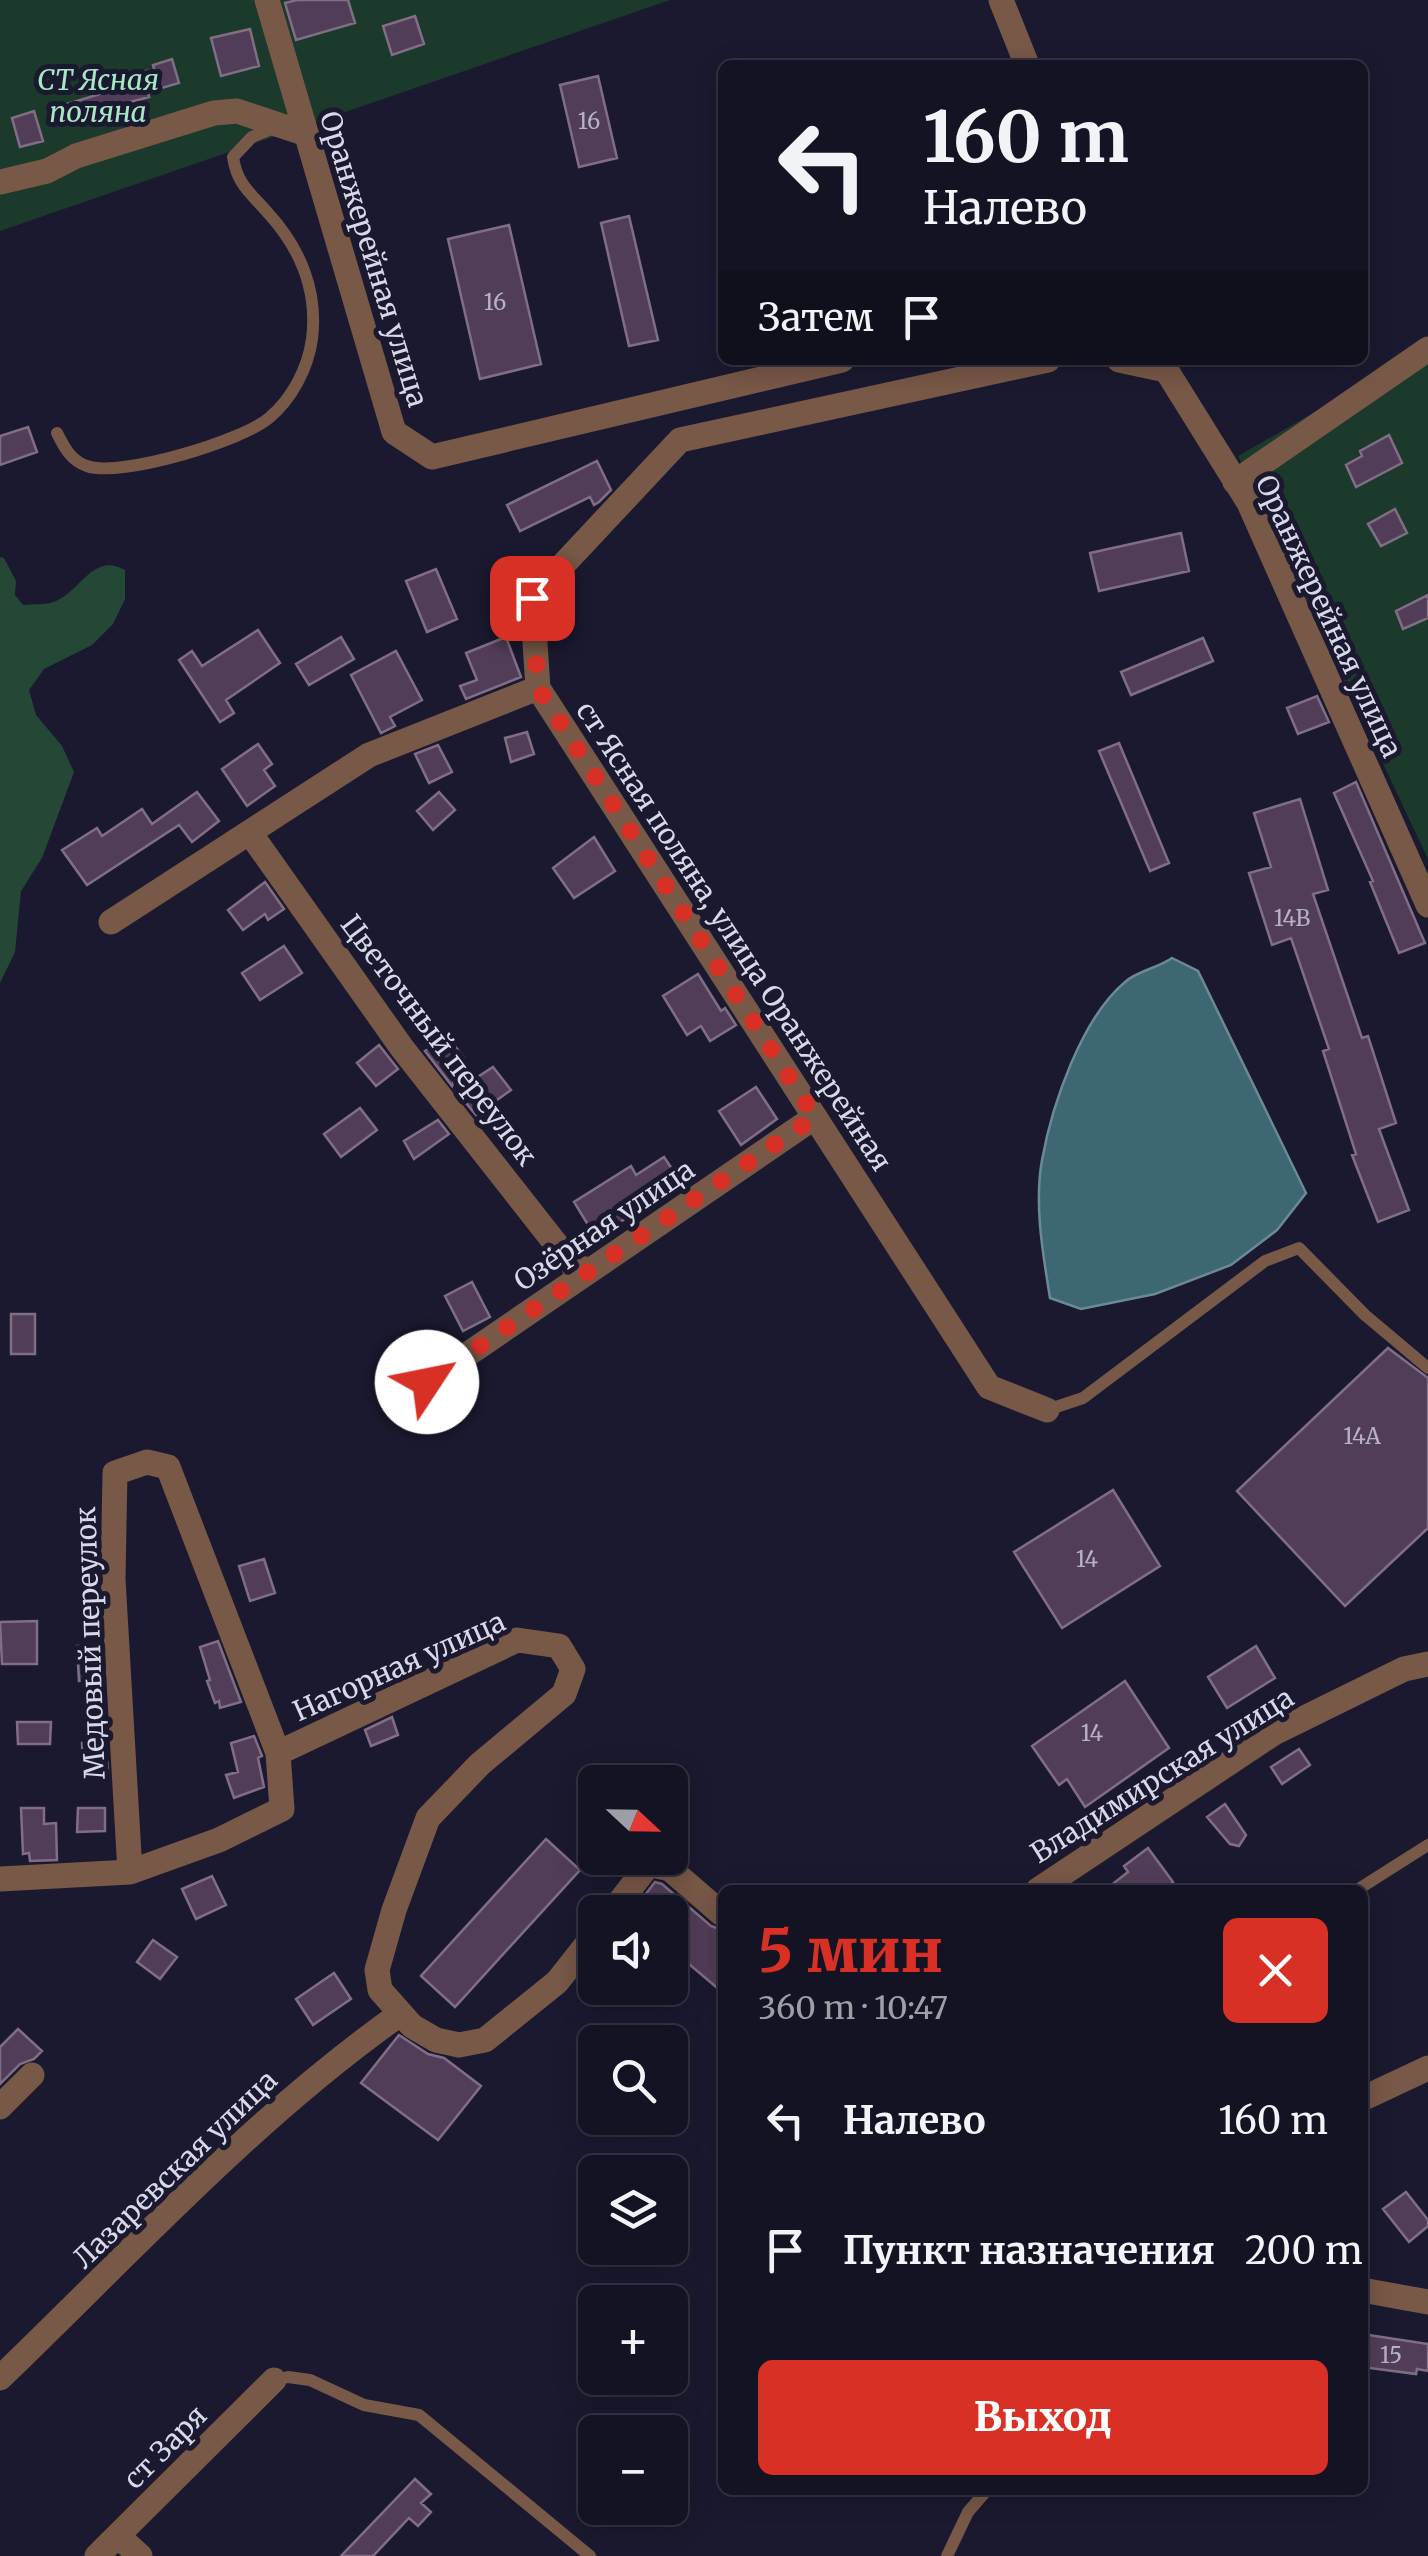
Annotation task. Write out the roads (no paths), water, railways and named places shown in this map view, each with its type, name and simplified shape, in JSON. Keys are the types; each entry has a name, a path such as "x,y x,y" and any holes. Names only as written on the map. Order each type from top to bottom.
{"street":[{"name":"Оранжерейная улица","path":"266,0 394,432 432,458 821,365"},
{"path":"1001,0 1025,60"},
{"path":"0,182 48,170 76,156 214,112 237,111 306,134"},
{"path":"1235,482 1428,349"},
{"name":"ст Ясная поляна, улица Оранжерейная","path":"1025,365 680,440 532,598 538,688 990,1387 1047,1410"},
{"name":"Оранжерейная улица","path":"1163,365 1248,503 1428,905"},
{"path":"112,922 369,756 538,688"},
{"name":"Цветочный переулок","path":"250,832 402,1048 574,1267 591,1270"},
{"name":"Озёрная улица","path":"427,1382 815,1117"},
{"name":"Медовый переулок","path":"130,1872 113,1579 115,1474 147,1462 168,1467 278,1753"},
{"name":"Нагорная улица","path":"0,1879 130,1872 220,1840 282,1809 278,1753 517,1640 559,1646 574,1669 564,1694 480,1764 428,1818 377,1970 380,1990 412,2026 436,2040 459,2045 485,2040 557,1982 578,1955"},
{"name":"Владимирская улица","path":"1046,1885 1274,1733 1404,1670 1428,1664"},
{"path":"625,1895 650,1864 670,1869 718,1911"},
{"name":"Лазаревская улица","path":"0,2378 285,2104 400,2014"},
{"path":"1368,2096 1428,2068"},
{"path":"0,2107 32,2075"},
{"path":"1368,2291 1428,2302"},
{"name":"ст Заря","path":"98,2556 274,2380"},
{"path":"118,2536 140,2556"}],"lane":[{"path":"57,433 64,449 78,462 107,469 230,441 270,417 287,399 307,362 312,338 313,308 308,284 299,254 285,232 244,189 236,176 233,157 252,136 277,127"},
{"path":"1047,1410 1083,1398 1266,1261 1298,1248 1365,1315 1428,1368"},
{"path":"1364,1885 1428,1845"},
{"path":"274,2380 310,2380 364,2405 419,2415 590,2556"},
{"path":"948,2556 968,2512 983,2495"}],"water":[{"path":"1172,958 1198,971 1306,1193 1277,1230 1231,1265 1155,1294 1081,1309 1050,1298 1039,1212 1047,1138 1071,1064 1095,1018 1125,982"}],"park label":[{"name":"СТ Ясная поляна","path":"98,96"}]}
